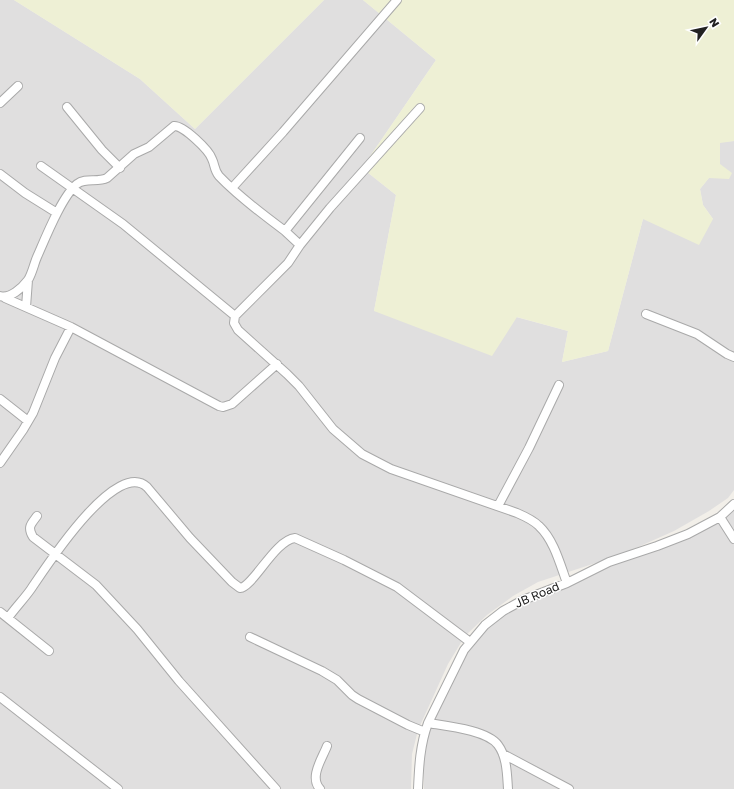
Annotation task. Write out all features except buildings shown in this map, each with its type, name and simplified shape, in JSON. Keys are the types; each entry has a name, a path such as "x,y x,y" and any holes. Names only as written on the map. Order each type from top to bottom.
{"street":[{"path":"232,188 283,132 397,0"},
{"path":"0,103 18,86"},
{"path":"67,107 102,150 120,168"},
{"path":"420,108 330,208 300,245 288,263 235,316 234,323 238,330 300,386 333,429 362,454 391,469 517,513 530,519 539,526 549,539 567,583"},
{"path":"26,306 28,280 49,230 73,188 85,180 103,180 110,176 134,154 156,142 170,128 178,125 204,148 212,158 214,169 232,188 300,245"},
{"path":"285,231 360,138"},
{"path":"41,166 123,224 235,316"},
{"path":"0,174 24,193 57,214"},
{"path":"2,297 11,295 28,280"},
{"path":"2,297 26,306 71,327 223,407 232,404 277,364"},
{"path":"646,314 697,334 734,357"},
{"path":"0,463 33,413 55,358 71,327"},
{"path":"498,506 529,448 559,385"},
{"path":"0,399 28,421"},
{"path":"8,618 30,591 55,553 103,497 124,484 140,482 147,487 197,546 232,582 240,588 246,586 287,540 295,538 344,560 397,587 470,642"},
{"name":"JB Road","path":"418,789 418,767 428,723 464,650 485,625 503,611 523,600 567,583 608,562 688,534 720,517 734,504"},
{"path":"37,516 31,524 30,531 33,536 96,585 122,612 180,681 276,789"},
{"path":"720,517 734,539"},
{"path":"0,612 49,651"},
{"path":"250,637 322,671 337,680 358,699 425,732"},
{"path":"0,697 118,789"},
{"path":"428,723 488,736 498,745 503,754 508,789"},
{"path":"320,789 315,783 315,776 327,746"},
{"path":"503,754 569,789"}],"shaded area":[{"path":"0,0 14,0 140,79 195,129 324,0 363,0 436,60 362,168 396,195 374,311 516,317 568,331 562,362 608,351 643,219 713,219 703,205 700,189 720,164 720,142 734,141 734,490 728,498 709,511 674,531 620,555 538,582 513,596 487,615 465,636 448,664 418,730 412,754 411,789 0,789"},
{"path":"734,502 734,789 424,789 423,752 428,732 467,649 493,621 515,605 712,519"}],"green space":[{"path":"14,0 324,0 195,129 140,79"},
{"path":"363,0 734,0 734,141 720,143 720,164 732,173 729,179 709,178 700,189 703,205 713,219 699,245 643,219 608,351 562,362 568,331 517,317 492,356 374,311 396,195 362,168 436,60"}]}
